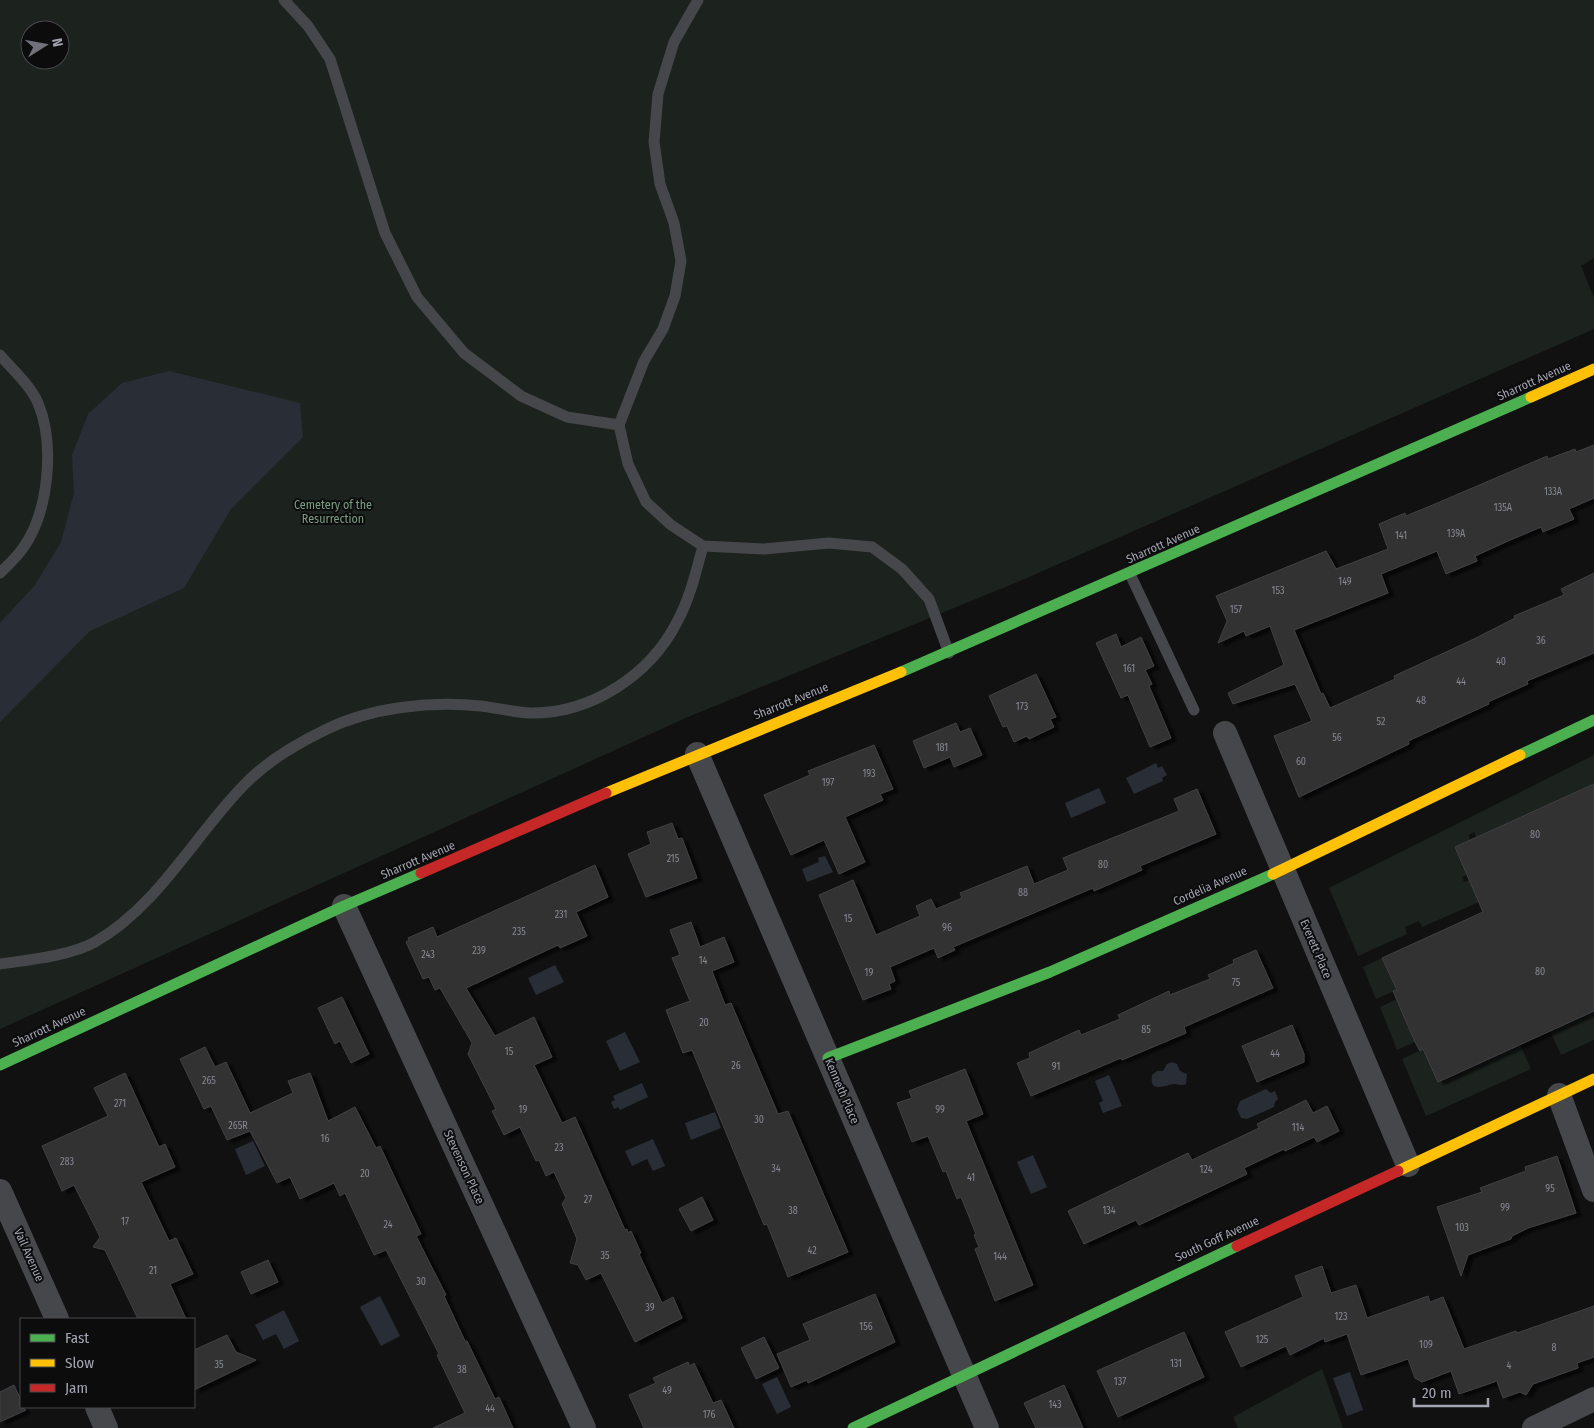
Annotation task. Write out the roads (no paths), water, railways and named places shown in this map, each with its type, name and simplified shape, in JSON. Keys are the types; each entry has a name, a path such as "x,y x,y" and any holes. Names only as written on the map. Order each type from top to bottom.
{"street":[{"name":"Sharrott Avenue","path":"0,1065 344,906 698,754 949,653 1594,369"},
{"name":"Cordelia Avenue","path":"828,1058 1050,972 1282,870 1594,720"},
{"name":"Everett Place","path":"1225,733 1408,1165"},
{"name":"Kenneth Place","path":"698,754 987,1428"},
{"name":"Stevenson Place","path":"344,906 584,1428"},
{"name":"South Goff Avenue","path":"853,1428 963,1374 1594,1079"},
{"path":"1559,1095 1594,1190"},
{"name":"Vail Avenue","path":"0,1191 58,1318"},
{"path":"1534,1428 1594,1399"},
{"path":"97,1408 106,1428"}],"lane":[{"path":"284,0 308,26 330,59 385,233 418,297 464,353 520,396 567,417 619,425"},
{"path":"698,0 674,42 658,94 654,142 660,184 674,223 680,258 675,296 663,329 644,361 619,425 628,464 646,502 671,525 703,546 764,548 830,543 872,547 902,569 929,600 949,653"},
{"path":"0,355 26,385 38,403 46,441 47,470 41,510 24,547 0,573"},
{"path":"0,964 40,959 93,943 125,921 156,890 245,784 281,754 326,729 365,715 407,708 451,705 482,706 531,713 560,709 594,700 630,680 660,648 677,622 694,582 703,546"},
{"path":"1130,574 1194,710"}],"park label":[{"name":"Cemetery of the Resurrection","path":"333,512"}]}
